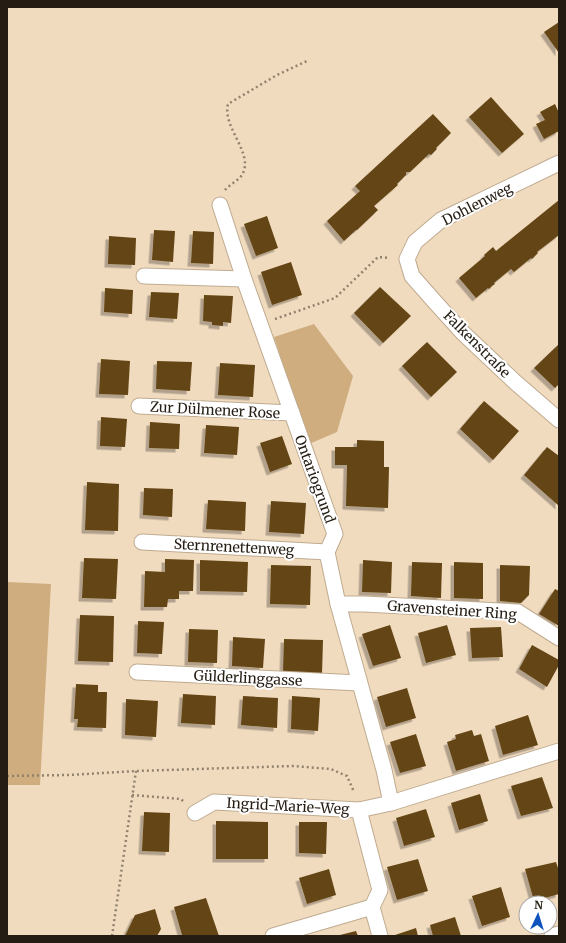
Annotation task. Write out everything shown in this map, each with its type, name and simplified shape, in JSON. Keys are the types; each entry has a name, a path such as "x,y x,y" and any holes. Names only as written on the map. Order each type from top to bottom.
{"street":[{"name":"Dohlenweg","path":"407,259 415,242 441,220 559,163"},
{"name":"Ontariogrund","path":"220,205 244,279 334,534 326,552"},
{"name":"Falkenstraße","path":"407,259 412,276 464,333 515,382 559,420"},
{"path":"144,276 244,279"},
{"name":"Zur Dülmener Rose","path":"139,406 292,414"},
{"name":"Sternrenettenweg","path":"142,542 326,552"},
{"path":"326,552 359,683 384,770 391,803"},
{"name":"Gravensteiner Ring","path":"338,604 518,612 559,638"},
{"name":"Gülderlinggasse","path":"137,672 359,683"},
{"path":"380,936 372,907 380,890 359,810 391,803 559,751"},
{"name":"Ingrid-Marie-Weg","path":"195,813 214,802 359,810"},
{"path":"272,936 372,907"},
{"path":"552,936 559,934"}],"path":[{"path":"220,205 222,194 228,186 242,175 245,168 245,161 229,121 226,108 228,104 277,75 307,61"},
{"path":"261,324 334,298 378,257 407,259"},
{"path":"7,776 293,766 331,769 347,776 356,796 359,810"},
{"path":"112,936 136,771"},
{"path":"132,795 181,799 195,813"}],"shaded area":[{"path":"314,324 353,376 337,432 309,444 274,337"},
{"path":"7,582 51,584 40,785 7,785"}],"building":[{"path":"559,22 559,53 544,32"},
{"path":"491,97 524,134 502,153 469,117"},
{"path":"555,104 559,113 559,131 544,139 536,124 545,120 540,112"},
{"path":"433,114 451,133 431,155 429,154 410,172 406,172 406,175 397,184 398,185 374,206 378,210 344,241 327,221 360,191 355,186"},
{"path":"559,200 559,235 537,252 538,253 532,259 531,258 514,272 511,269 489,289 488,288 476,298 459,278 485,256 484,255 493,247 496,251"},
{"path":"267,216 278,248 256,256 244,224"},
{"path":"154,230 175,231 173,262 152,260"},
{"path":"193,231 214,232 213,264 191,263"},
{"path":"109,236 136,238 135,265 108,264"},
{"path":"291,262 302,295 272,305 261,272"},
{"path":"380,287 411,316 383,343 354,313"},
{"path":"105,288 133,290 132,314 104,312"},
{"path":"151,292 179,293 177,319 149,317"},
{"path":"204,295 233,296 231,323 223,322 223,326 212,325 212,322 203,321"},
{"path":"427,342 457,372 431,397 402,366"},
{"path":"559,344 559,384 555,388 534,368"},
{"path":"101,359 130,361 128,395 99,394"},
{"path":"157,361 192,362 190,391 156,389"},
{"path":"220,363 255,365 253,397 218,395"},
{"path":"484,401 519,431 493,460 460,429"},
{"path":"101,417 127,419 125,447 100,446"},
{"path":"150,422 180,424 179,449 149,448"},
{"path":"206,425 239,427 237,455 204,453"},
{"path":"282,436 292,464 270,472 260,443"},
{"path":"357,440 384,441 384,467 389,467 388,508 346,506 347,465 335,465 335,447 357,447"},
{"path":"547,447 559,456 559,506 524,475"},
{"path":"87,482 119,484 118,531 85,530"},
{"path":"144,488 173,489 172,517 143,515"},
{"path":"208,500 246,502 245,531 206,529"},
{"path":"271,501 306,503 304,534 269,532"},
{"path":"84,558 118,559 116,599 82,598"},
{"path":"165,559 194,560 193,591 179,591 179,599 168,599 167,607 144,607 145,571 165,572"},
{"path":"200,560 248,562 247,592 200,591"},
{"path":"363,560 392,562 391,593 362,592"},
{"path":"412,562 442,563 441,598 411,596"},
{"path":"454,562 483,563 483,599 454,598"},
{"path":"271,565 311,566 310,605 270,604"},
{"path":"500,565 530,566 529,595 521,603 500,601"},
{"path":"555,589 559,591 559,626 539,614"},
{"path":"80,615 114,616 113,662 78,661"},
{"path":"138,621 164,622 162,654 137,653"},
{"path":"390,625 401,658 373,666 362,634"},
{"path":"447,625 456,655 426,663 418,633"},
{"path":"501,627 503,657 472,658 470,628"},
{"path":"189,629 218,630 217,663 188,662"},
{"path":"233,637 265,639 263,668 232,666"},
{"path":"284,639 323,640 322,674 283,671"},
{"path":"532,645 559,660 559,665 547,687 519,669"},
{"path":"76,684 98,685 98,692 107,692 106,728 77,727 78,719 74,719"},
{"path":"407,688 416,718 386,727 377,697"},
{"path":"183,694 216,696 215,725 181,723"},
{"path":"243,696 278,698 277,728 241,725"},
{"path":"292,696 320,698 318,731 291,729"},
{"path":"126,699 158,701 156,737 125,735"},
{"path":"528,715 538,745 503,755 495,726"},
{"path":"472,730 474,736 481,734 489,761 456,771 447,742 456,739 455,735"},
{"path":"416,734 426,766 400,773 390,742"},
{"path":"542,777 553,808 521,816 511,786"},
{"path":"480,794 488,821 459,830 451,803"},
{"path":"426,809 435,837 404,846 396,818"},
{"path":"144,812 170,813 169,852 142,851"},
{"path":"216,821 268,822 268,859 216,859"},
{"path":"299,822 327,822 326,854 299,853"},
{"path":"418,859 428,891 397,900 387,867"},
{"path":"556,862 559,871 559,894 532,895 525,869"},
{"path":"329,869 336,895 307,904 299,878"},
{"path":"501,887 510,917 482,926 472,896"},
{"path":"206,898 219,936 182,935 174,907"},
{"path":"155,909 161,929 157,936 125,936 135,915"},
{"path":"455,917 461,936 433,936 430,925"},
{"path":"416,928 418,936 392,936"},
{"path":"356,931 358,936 340,936 340,935"}]}
